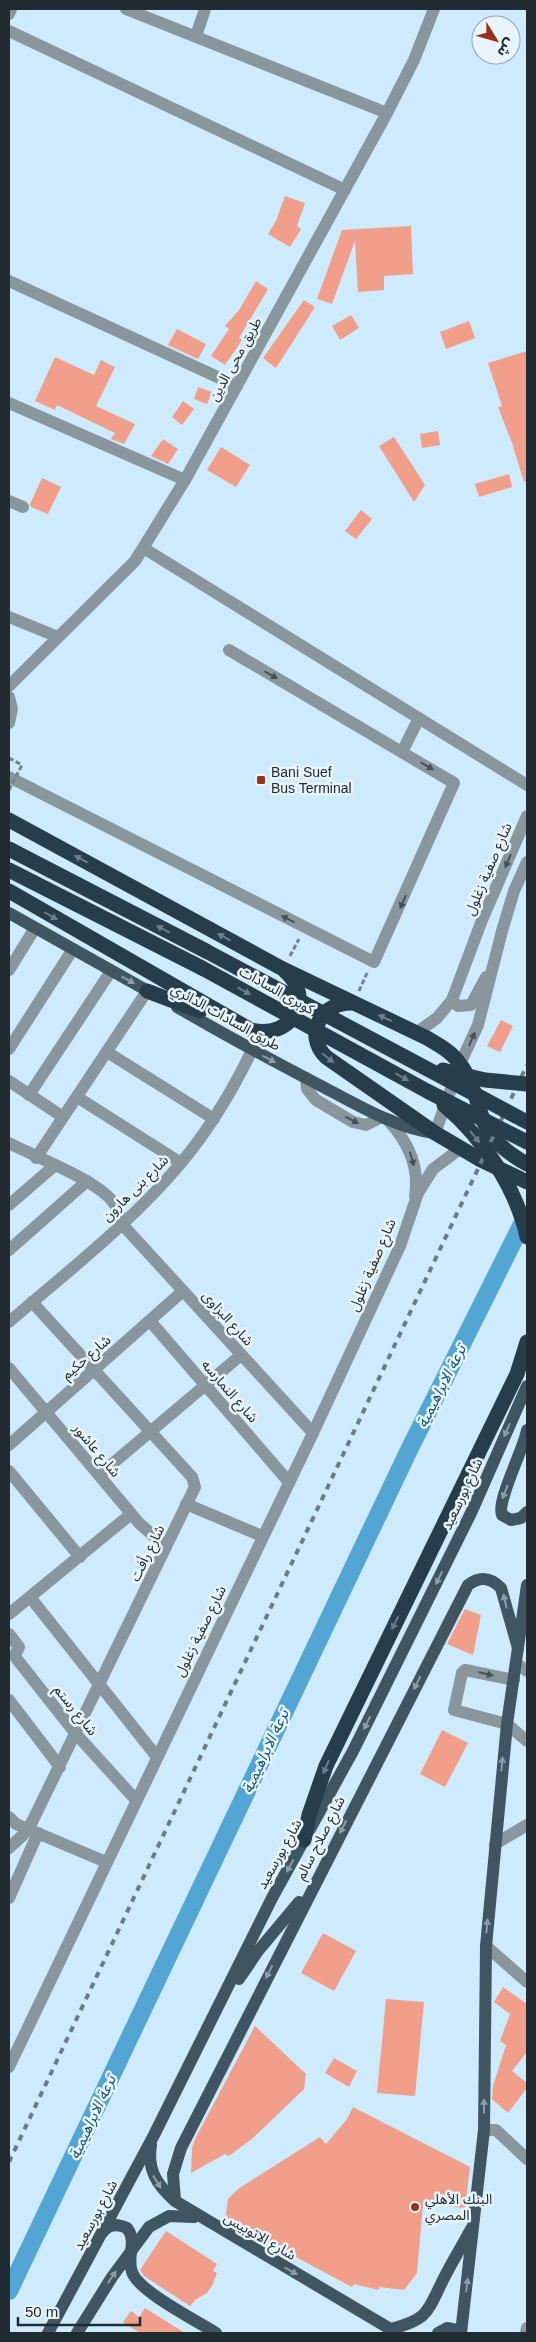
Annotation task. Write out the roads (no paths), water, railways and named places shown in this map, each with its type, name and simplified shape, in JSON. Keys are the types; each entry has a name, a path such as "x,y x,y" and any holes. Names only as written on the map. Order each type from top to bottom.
{"highway":[{"path":"9,820 283,969 446,1049 460,1064 471,1083 486,1126 492,1136 524,1162"},
{"name":"كوبرى السادات","path":"9,848 423,1065 527,1122"},
{"name":"كوبرى السادات","path":"9,870 202,968 428,1091 527,1142"},
{"path":"9,891 244,1028"},
{"path":"147,991 264,1034 275,1032 285,1026 293,1017 298,1006 295,984 283,969"},
{"path":"354,1003 338,1005 324,1014 317,1027 316,1042 318,1049 326,1057 435,1133 522,1179"},
{"name":"كوبرى السادات","path":"423,1065 485,1080 527,1084"},
{"path":"428,1091 474,1135 492,1161 517,1204 527,1237"},
{"path":"304,1840 309,1815 326,1766 517,1374 527,1342"}],"main road":[{"name":"طريق السادات الدائري","path":"9,913 252,1050 306,1078 384,1118 411,1129 435,1133"},
{"name":"شارع بورسعيد","path":"48,2333 154,2135 242,1958 353,1751 471,1513 527,1386"},
{"path":"527,1430 521,1452 500,1504 502,1515 511,1520 521,1518 527,1512"},
{"name":"شارع صلاح سالم","path":"175,2201 173,2174 181,2148 311,1889 468,1585 476,1579 485,1578 494,1581 501,1588 518,1648"},
{"name":"شارع صلاح سالم","path":"461,2333 484,2130 486,1946 495,1844 507,1724 527,1585"},
{"path":"213,2018 258,1951 311,1889"},
{"name":"شارع الاتوبيس","path":"154,2135 149,2156 154,2177 159,2186 175,2201 203,2220 394,2331"},
{"path":"77,2333 132,2248 149,2227 158,2220 181,2215 203,2220"},
{"path":"394,2331 414,2322 432,2306 442,2281 474,2223"},
{"path":"101,2235 105,2229 112,2225 120,2224 127,2228 133,2241 130,2264 132,2272 140,2285 216,2333"},
{"path":"438,2333 447,2328 461,2333"}],"street":[{"path":"9,14 11,9"},
{"path":"126,9 387,113"},
{"path":"196,36 205,9"},
{"name":"طريق محى الدين","path":"9,686 145,549 387,113 414,60 434,9"},
{"path":"9,30 345,190"},
{"path":"9,280 237,386"},
{"path":"9,403 185,480"},
{"path":"9,501 23,507"},
{"path":"145,549 527,785"},
{"path":"9,616 58,637"},
{"path":"9,777 305,928 372,961 377,959 454,785 453,781 229,650"},
{"path":"9,697 12,709 9,722"},
{"path":"402,752 419,718"},
{"name":"شارع صفية زغلول","path":"416,1033 437,1018 452,1000 482,920 527,816"},
{"path":"435,1133 460,1064 478,1025 514,891 527,862"},
{"path":"9,970 36,928"},
{"path":"9,1049 73,950"},
{"path":"452,1000 458,1006 467,1007 471,1005 492,969"},
{"path":"29,1095 111,971"},
{"path":"36,1158 147,991"},
{"name":"شارع بنى هارون","path":"9,1322 122,1223 181,1163 214,1118 252,1050"},
{"path":"107,1052 214,1118"},
{"path":"9,1081 63,1117"},
{"path":"77,1097 181,1163"},
{"name":"شارع صفية زغلول","path":"384,1118 404,1140 412,1159 416,1178 413,1205"},
{"name":"شارع البزاوى","path":"9,1143 99,1188 112,1201 122,1223 313,1433"},
{"name":"شارع صفية زغلول","path":"9,2067 288,1481 313,1433 400,1246 418,1193 433,1170 462,1148"},
{"path":"9,1205 54,1166"},
{"path":"9,1250 87,1181"},
{"name":"شارع حكيم","path":"9,1445 183,1291"},
{"name":"شارع رأفت","path":"9,1848 33,1831 60,1767 194,1486 194,1479 32,1302"},
{"name":"شارع النمارسه","path":"150,1321 288,1481"},
{"path":"98,1475 241,1355"},
{"name":"شارع عاشور","path":"9,1368 147,1532 166,1547"},
{"path":"9,1471 80,1557"},
{"path":"186,1504 262,1536"},
{"path":"9,1614 132,1514"},
{"path":"30,1597 157,1757"},
{"name":"شارع رستم","path":"9,1634 20,1649 15,1655 16,1658 76,1734 136,1800"},
{"path":"516,1663 527,1671"},
{"path":"514,1680 465,1670 462,1673 454,1708 456,1712 507,1724 527,1741"},
{"path":"9,1700 60,1767"},
{"path":"9,1817 16,1824 106,1862"},
{"path":"495,1844 527,1825"},
{"path":"9,1898 33,1831"},
{"path":"486,1946 527,1982"},
{"path":"484,2130 496,2130 527,2159"},
{"path":"526,2333 527,2328"}],"waterway":[{"name":"ترعة الابراهيمية","path":"9,2291 409,1450 527,1214"}],"railway":[{"path":"9,2162 527,1065"}],"place":[{"name":"Bani Suef Bus Terminal","path":"261,780"},
{"name":"البنك الأهلي المصري","path":"415,2207"}]}
